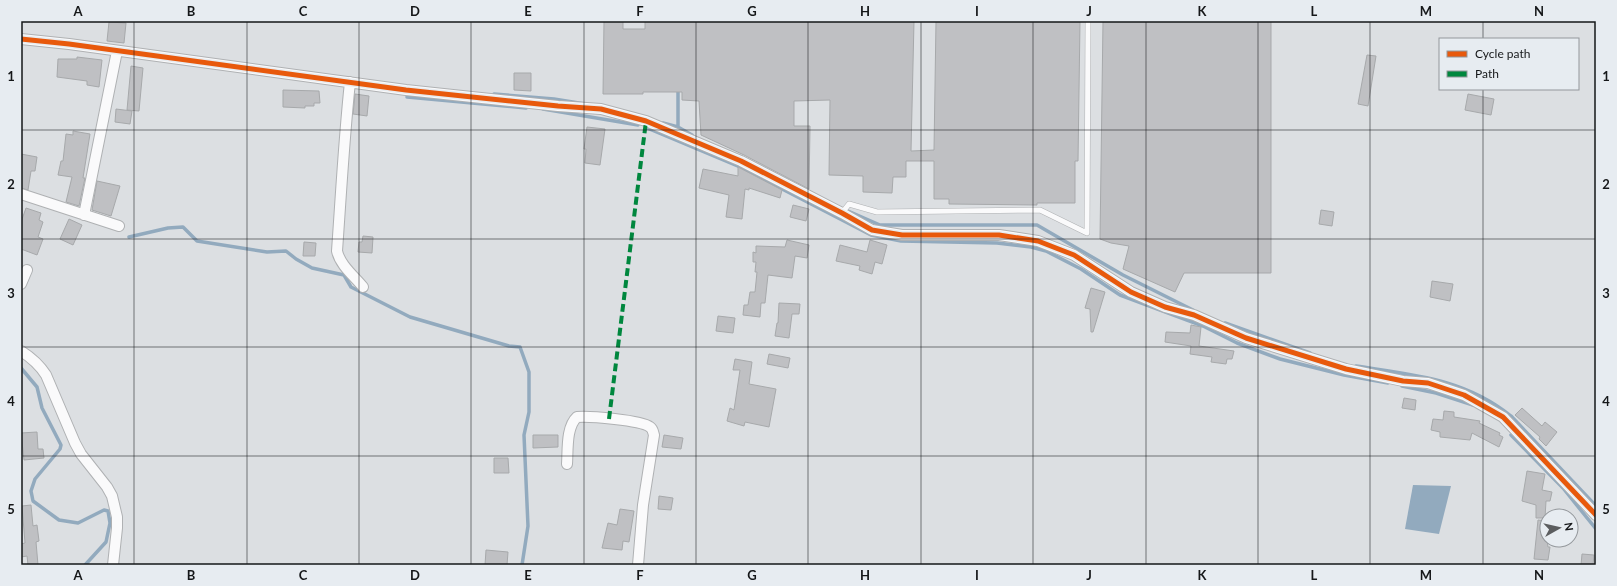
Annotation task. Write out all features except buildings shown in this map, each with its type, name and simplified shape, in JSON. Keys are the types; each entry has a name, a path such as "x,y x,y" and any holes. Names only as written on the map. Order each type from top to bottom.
{"street":[{"path":"21,39 406,90 551,106 601,109 646,121 741,161 872,230 902,235 999,235 1038,241 1074,255 1131,292 1165,307 1194,315 1246,338 1346,369 1404,381 1428,383 1464,395 1504,417 1596,515"},
{"path":"84,215 117,51"},
{"path":"350,82 343,149 337,251 338,258 363,287"},
{"path":"21,194 119,226"},
{"path":"21,284 27,270"},
{"path":"21,351 34,359 41,366 81,454 107,487 112,496 117,517 113,565"},
{"path":"567,464 570,434 573,421 577,417 609,419 643,424 649,426 653,430 654,435 643,506 638,565"}],"lane":[{"path":"842,213 849,204 877,212 1040,210 1087,233 1088,21"}],"water":[{"path":"1413,485 1451,486 1439,534 1405,529"}],"waterway":[{"path":"678,88 678,127"},
{"path":"494,94 554,99 585,104"},
{"path":"407,97 526,108"},
{"path":"543,109 638,125"},
{"path":"663,123 678,127 692,135"},
{"path":"647,128 740,167 871,235 901,241 997,243 1031,247 1046,251 1081,269 1120,295 1203,326 1237,343 1280,359 1344,375 1388,383"},
{"path":"848,211 880,225 1037,225 1123,275 1193,310"},
{"path":"129,237 168,228 183,227 197,241 267,252 286,251 296,259 312,268 344,275 351,287 410,317 509,346 520,347 529,372 529,412 524,435 528,526 522,565"},
{"path":"1225,323 1310,353"},
{"path":"1356,366 1398,372 1437,380 1475,393 1493,403 1511,416 1596,506"},
{"path":"21,368 37,387 42,408 61,445 60,449 35,479 31,491 33,501 59,520 78,523 104,510 108,511 110,523 106,542 85,565"},
{"path":"1402,386 1436,393 1473,405"},
{"path":"1511,435 1563,488 1596,529"}],"marked path":[{"path":"609,419 646,121"}],"cycle path":[{"path":"21,39 69,44 406,90 601,109 646,121 741,161 872,230 902,235 999,235 1038,241 1074,255 1131,292 1165,307 1194,315 1246,338 1346,369 1403,381 1428,383 1464,395 1503,417 1596,515"}]}
